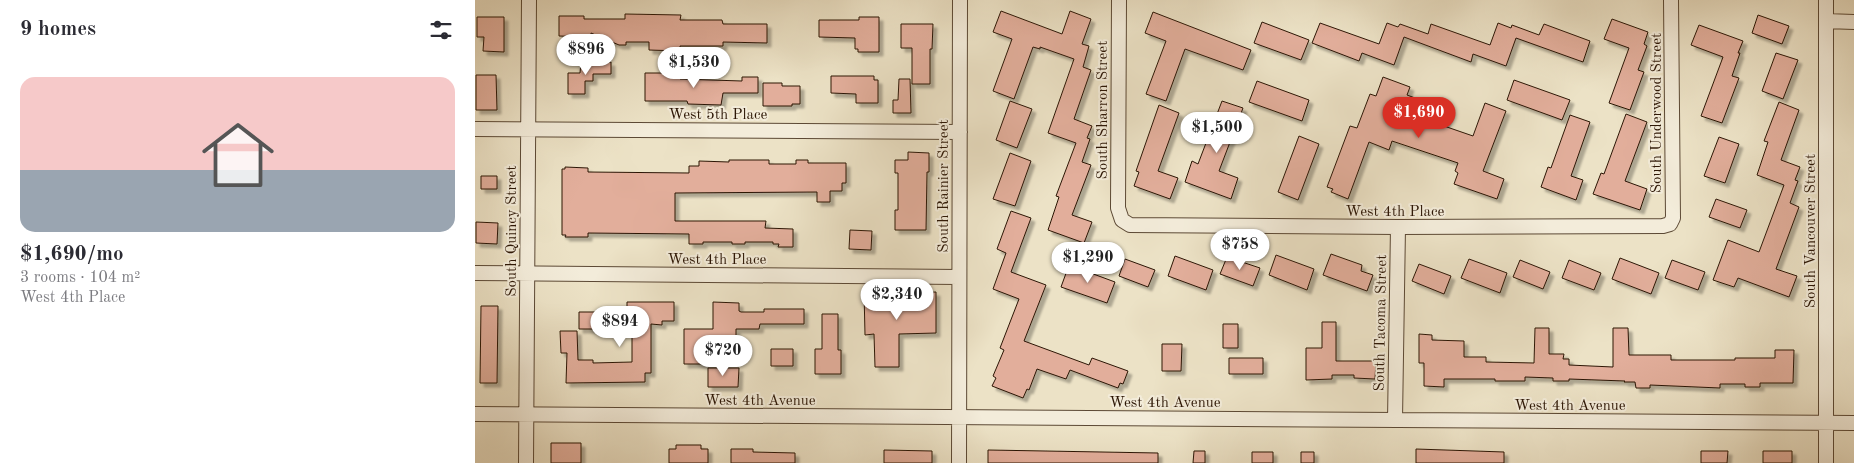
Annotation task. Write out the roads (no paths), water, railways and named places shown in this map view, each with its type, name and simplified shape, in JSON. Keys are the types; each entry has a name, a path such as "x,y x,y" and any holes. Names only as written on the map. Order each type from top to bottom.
{"street":[{"name":"South Quincy Street","path":"526,463 529,0"},
{"name":"South Rainier Street","path":"959,463 960,0"},
{"name":"South Sharron Street","path":"1119,0 1118,208 1122,220"},
{"name":"South Underwood Street","path":"1670,224 1673,218 1671,0"},
{"name":"South Vancouver Street","path":"1826,0 1826,463"},
{"path":"1826,21 1854,22"},
{"name":"West 5th Place","path":"475,129 960,132"},
{"name":"West 4th Place","path":"1122,220 1130,225 1398,227 1663,226 1670,224"},
{"name":"South Tacoma Street","path":"1395,420 1398,227"},
{"name":"West 4th Place","path":"475,273 959,277"},
{"name":"West 4th Avenue","path":"475,414 1854,423"}]}
